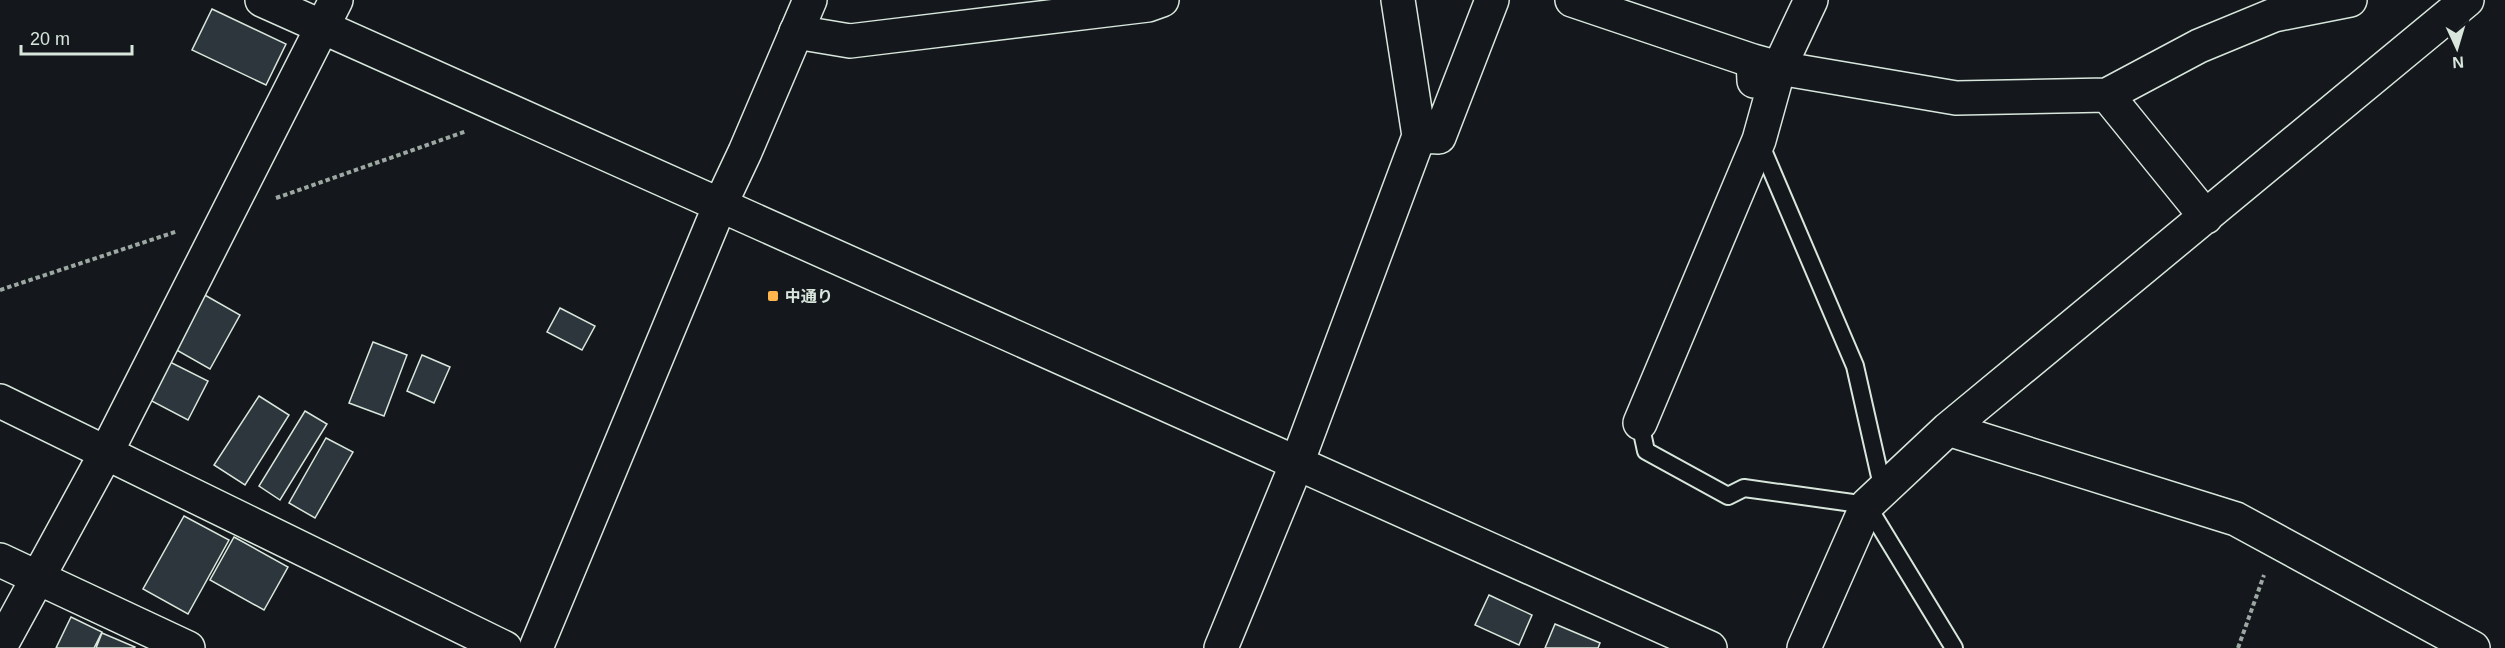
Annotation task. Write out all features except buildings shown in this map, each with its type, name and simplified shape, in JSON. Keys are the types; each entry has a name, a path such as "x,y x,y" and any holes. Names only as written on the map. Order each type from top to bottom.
{"street":[{"path":"262,0 330,14 720,205 1710,648"},
{"path":"536,648 720,205 810,0"},
{"path":"796,32 850,41 1084,6 1148,4 1162,0"},
{"path":"1221,648 1297,463 1419,136 1398,0"},
{"path":"1419,136 1439,137 1492,0"},
{"path":"1572,0 1766,64 1956,98 2108,95 2199,46 2274,15 2350,0"},
{"path":"1640,423 1759,140 1766,64 1811,0"},
{"path":"1804,648 1875,497 1948,429 2467,0"},
{"path":"0,647 106,453 330,14"},
{"path":"2108,95 2206,217"},
{"path":"0,401 505,648"},
{"path":"1948,429 2236,519 2474,648"},
{"path":"0,560 188,648"}],"lane":[{"path":"1759,140 1855,366 1875,497 1954,648"},
{"path":"1640,423 1646,451 1728,496 1744,488 1875,497"}],"path":[{"path":"2238,648 2277,541"}],"place":[{"name":"中通り","path":"773,296"}]}
